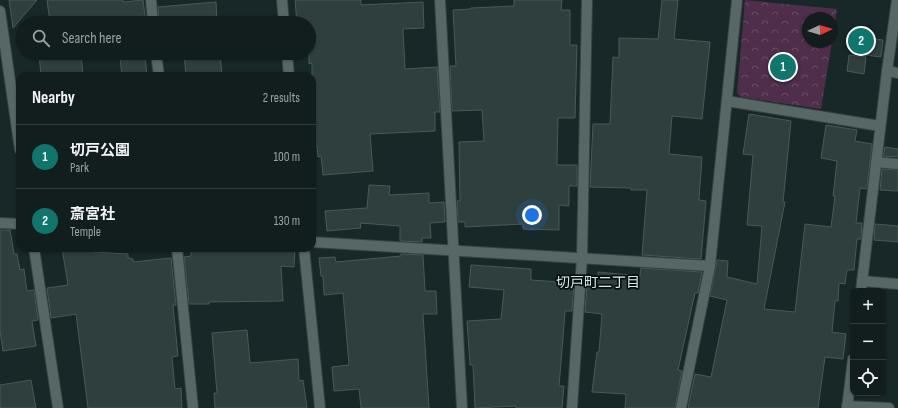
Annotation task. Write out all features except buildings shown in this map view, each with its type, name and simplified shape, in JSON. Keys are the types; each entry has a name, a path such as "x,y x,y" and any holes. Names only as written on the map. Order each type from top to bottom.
{"street":[{"path":"151,0 152,16"},
{"path":"282,0 283,16"},
{"path":"440,0 462,408"},
{"path":"572,408 582,258 587,0"},
{"path":"681,408 710,266 737,0"},
{"path":"897,0 880,126 862,286 898,284"},
{"path":"0,11 16,122"},
{"path":"157,60 158,72"},
{"path":"288,60 289,72"},
{"path":"887,71 898,73"},
{"path":"727,101 880,126"},
{"path":"876,162 898,164"},
{"path":"0,223 16,224"},
{"path":"316,242 710,266"},
{"path":"35,252 58,408"},
{"path":"177,252 193,408"},
{"path":"304,252 320,408"},
{"path":"853,360 847,407 889,408"}],"green space":[{"path":"745,0 837,9 837,12 802,12 802,48 831,48 821,109 741,97 737,93"}],"place":[{"name":"斎宮社","path":"861,41"},
{"name":"切戸公園","path":"783,67"}],"district":[{"name":"切戸町二丁目","path":"598,282"}]}
